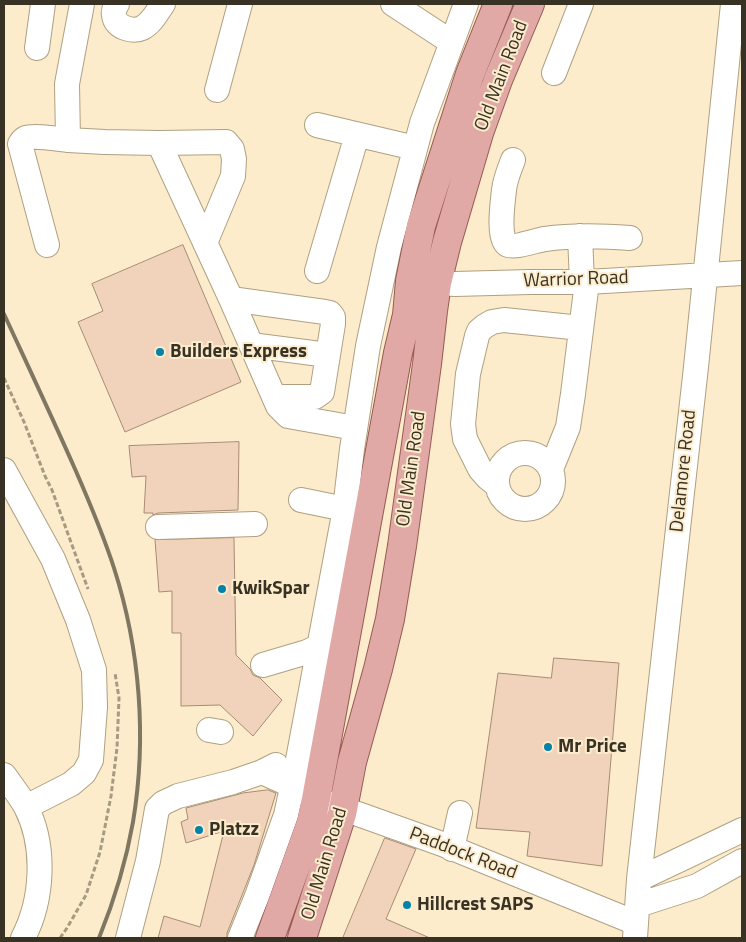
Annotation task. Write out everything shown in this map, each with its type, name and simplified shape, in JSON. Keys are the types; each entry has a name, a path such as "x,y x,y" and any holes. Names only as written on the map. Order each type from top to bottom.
{"main road":[{"name":"Old Main Road","path":"270,938 311,823 398,353 407,315 410,281 421,226 470,74 498,4"},
{"name":"Old Main Road","path":"302,938 343,808 352,762 390,619 402,546 437,283 447,242 479,133 498,80 530,4"}],"street":[{"path":"37,48 43,4"},
{"path":"68,140 67,84 82,4"},
{"path":"117,4 115,19 120,25 133,30 140,29 147,24 163,4"},
{"path":"217,90 240,4"},
{"path":"393,4 451,42"},
{"path":"240,938 286,816 299,756 345,510 368,346 388,247 422,123 466,4"},
{"path":"554,73 581,4"},
{"name":"Delamore Road","path":"636,922 663,655 693,396 732,4"},
{"path":"317,125 416,148"},
{"path":"318,271 357,135"},
{"path":"47,245 20,144 23,139 41,137 105,142 226,142 232,149 234,159 233,176 205,243"},
{"path":"181,190 193,142"},
{"path":"159,143 278,406 288,416 355,428"},
{"path":"513,160 504,188 501,226 502,238 505,243 514,245 546,239 580,236 630,238"},
{"path":"551,469 568,426 574,394 585,282 580,236"},
{"name":"Warrior Road","path":"382,278 455,284 585,282 742,273"},
{"path":"231,299 330,313 333,318 322,392 315,397 274,396"},
{"path":"497,485 480,469 465,440 462,424 468,374 476,336 479,331 492,322 504,320 581,328"},
{"path":"251,345 328,355"},
{"path":"525,452 540,457 546,462 551,469 553,477 551,492 540,505 533,508 517,508 510,504 504,499 497,485 497,477 504,462 510,457 525,452"},
{"path":"4,470 53,559 78,620 94,670 95,707 91,760 84,773 71,784 26,807"},
{"path":"301,500 345,510"},
{"path":"158,527 256,524"},
{"path":"263,665 307,652 320,646"},
{"path":"128,938 148,861 157,809 163,803 178,796 233,782 299,756"},
{"name":"Paddock Road","path":"262,772 316,799 452,849 636,922"},
{"path":"4,775 26,807 38,841 38,889 34,911 23,938"},
{"path":"452,849 460,813"},
{"path":"639,878 742,830"},
{"path":"636,922 742,861"}],"building":[{"name":"Builders Express","path":"183,245 241,382 125,432 78,322 103,311 92,284"},
{"path":"239,442 238,510 158,513 153,515 153,513 144,513 146,476 132,477 129,446"},
{"path":"234,538 236,655 250,669 253,675 260,678 282,700 253,736 220,705 181,706 181,633 172,633 172,591 159,592 155,540"},
{"path":"554,658 619,663 602,866 527,856 530,832 476,828 498,673 551,678"},
{"path":"268,790 276,793 254,865 227,933 227,938 158,938 164,916 200,927 224,831 186,843 181,822 188,819 186,808 243,793"},
{"path":"385,838 416,849 386,919 430,938 343,938"}],"railway":[{"path":"4,314 101,530 123,599 135,662 140,726 140,758 133,822 115,896 99,938"}],"place":[{"name":"Builders Express","path":"160,352"},
{"name":"KwikSpar","path":"222,589"},
{"name":"Mr Price","path":"548,747"},
{"name":"Platzz","path":"199,830"},
{"name":"Hillcrest SAPS","path":"407,905"}]}
